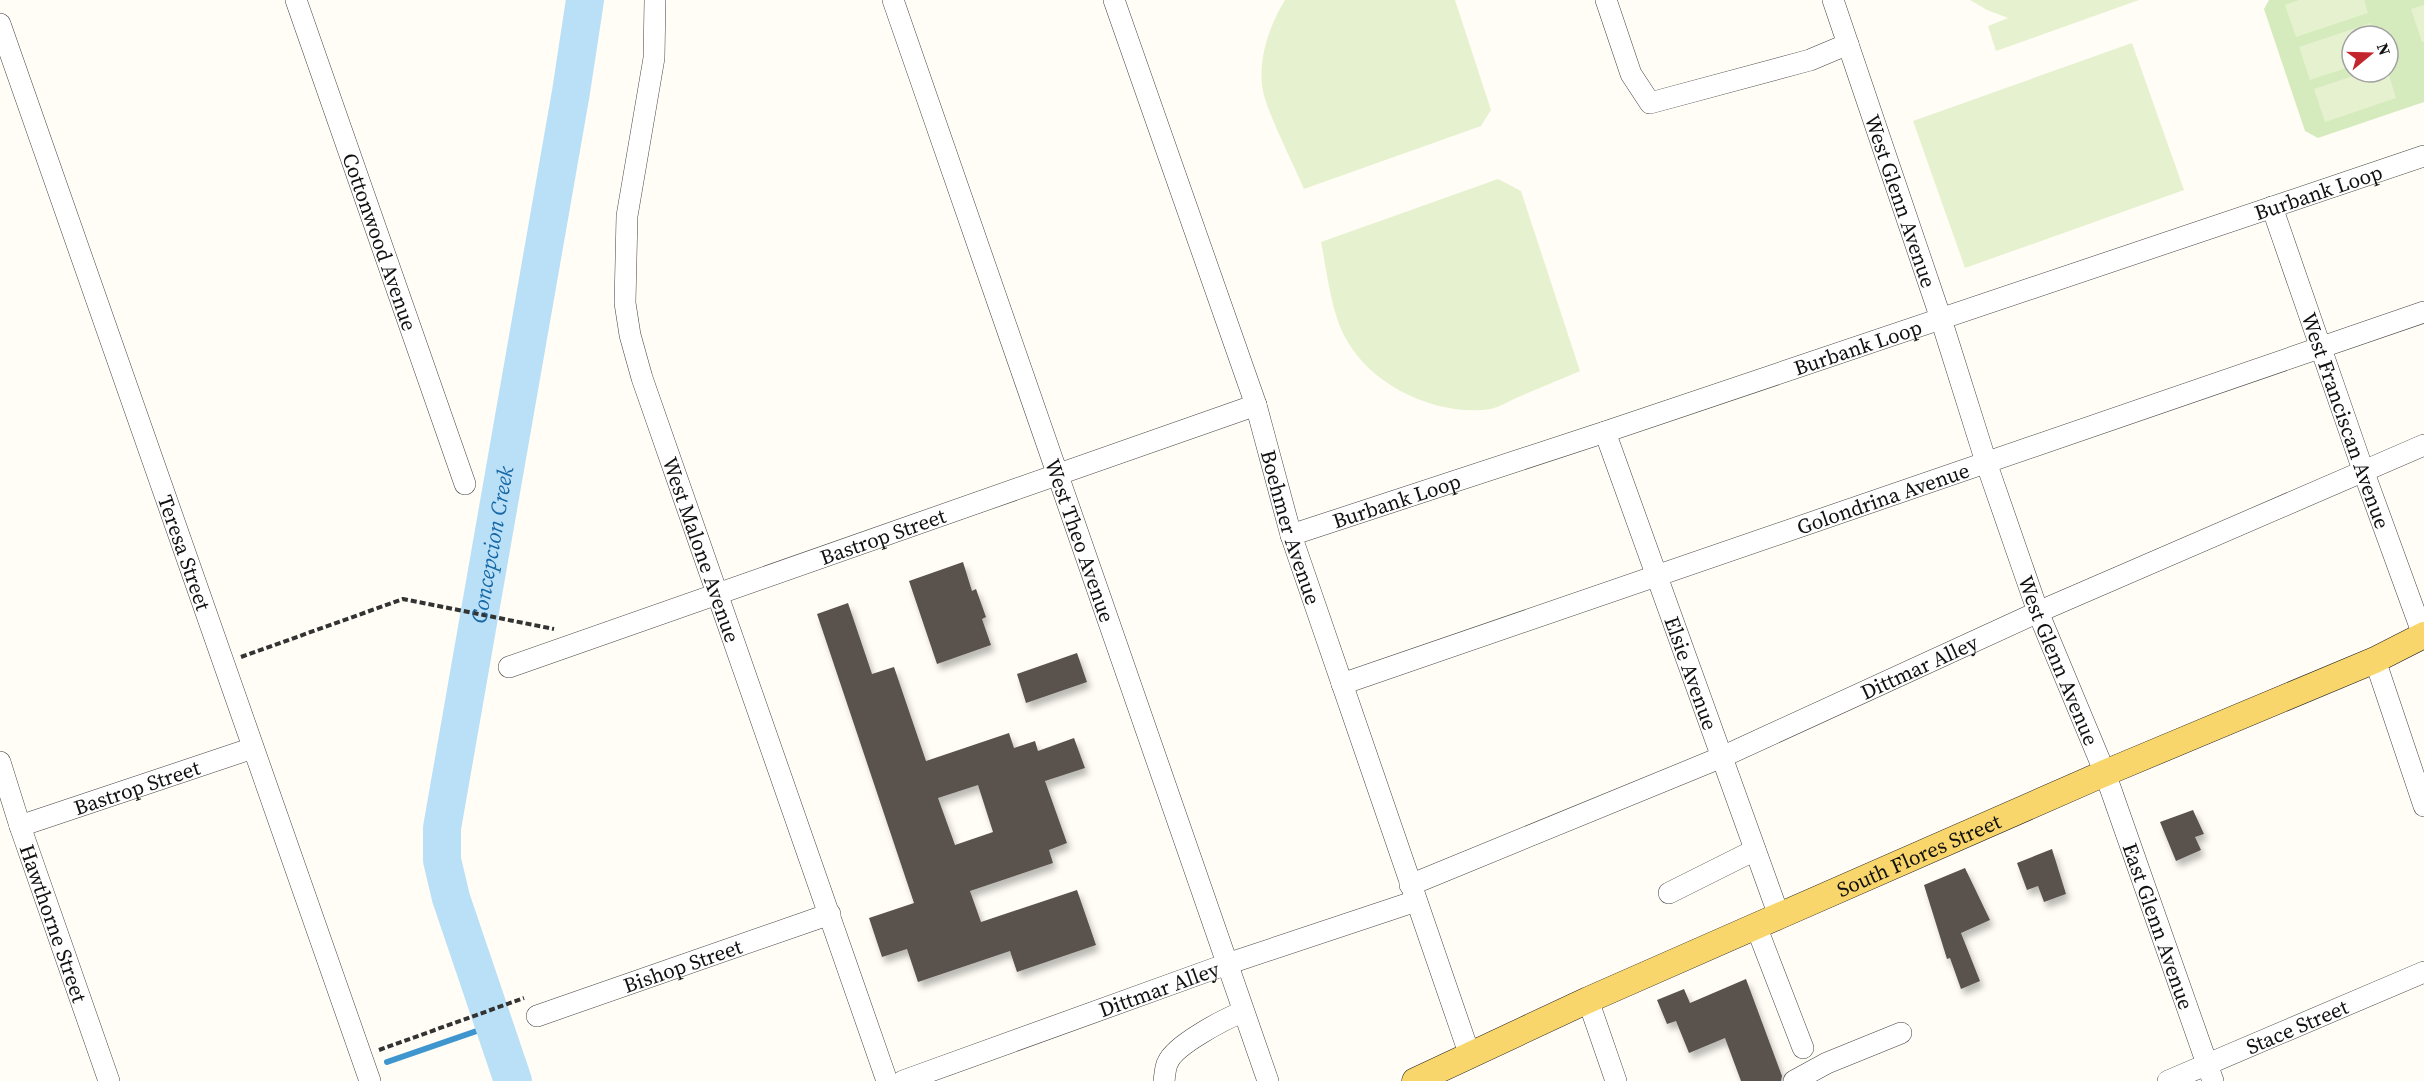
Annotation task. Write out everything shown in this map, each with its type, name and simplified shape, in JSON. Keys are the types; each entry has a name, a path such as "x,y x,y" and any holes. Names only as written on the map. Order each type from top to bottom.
{"main road":[{"name":"South Flores Street","path":"1427,1078 1588,1000 2105,773 2375,660 2424,635"}],"street":[{"name":"Cottonwood Avenue","path":"296,0 465,484"},
{"name":"West Malone Avenue","path":"655,0 654,58 627,216 625,303 630,334 642,378 887,1081"},
{"name":"West Theo Avenue","path":"892,0 1227,964 1261,1076"},
{"name":"Boehmer Avenue","path":"1114,0 1256,405 1291,535 1470,1056"},
{"path":"1606,0 1631,74 1650,103 1810,60 1848,44"},
{"name":"West Glenn Avenue","path":"1833,0 2038,612 2105,773"},
{"name":"Teresa Street","path":"0,24 370,1081"},
{"name":"Burbank Loop","path":"1291,535 1605,432 2424,156"},
{"name":"West Franciscan Avenue","path":"2272,207 2363,470 2424,635"},
{"name":"Golondrina Avenue","path":"1342,684 2424,312"},
{"name":"Bastrop Street","path":"509,667 1256,405"},
{"name":"Elsie Avenue","path":"1605,432 1779,916"},
{"name":"Dittmar Alley","path":"903,1081 1227,964 1413,893 1722,757 2038,612 2424,445"},
{"path":"2375,660 2424,806"},
{"name":"Bastrop Street","path":"20,826 253,748"},
{"name":"Hawthorne Street","path":"0,762 109,1081"},
{"name":"East Glenn Avenue","path":"2105,773 2210,1072"},
{"path":"1669,893 1755,850"},
{"name":"Bishop Street","path":"537,1016 830,914"},
{"path":"1756,926 1803,1048"},
{"name":"Stace Street","path":"2168,1081 2210,1072 2424,972"},
{"path":"1588,1000 1616,1081"},
{"path":"1164,1081 1168,1062 1175,1053 1222,1019 1243,1012"},
{"path":"1794,1081 1827,1063 1901,1033"}],"path":[{"path":"223,664 403,599 560,630 569,646"},
{"path":"361,1056 526,997"}],"green space":[{"path":"1285,0 1455,0 1491,110 1481,126 1304,189 1273,122 1262,87 1262,61 1265,48 1273,22"},
{"path":"1970,0 2139,0 1996,51 1988,26 2008,18"},
{"path":"2269,0 2424,0 2424,102 2318,138 2305,131 2264,9"},
{"path":"2299,0 2364,0 2368,13 2296,37 2285,5"},
{"path":"2424,5 2424,42 2422,42 2411,9"},
{"path":"2340,33 2340,70 2310,80 2299,47"},
{"path":"2132,43 2184,190 1965,268 1913,121"},
{"path":"2340,80 2340,84 2392,84 2396,98 2325,122 2314,89"},
{"path":"1498,179 1521,191 1580,371 1491,409 1450,408 1429,403 1408,395 1372,371 1346,339 1333,304 1321,242"}],"building":[{"path":"963,562 972,591 976,589 986,617 982,619 991,645 937,664 909,581"},
{"path":"848,603 872,674 894,667 926,761 1009,733 1014,748 1035,741 1038,751 1074,738 1085,768 1045,781 1067,843 1049,850 1053,863 970,891 981,922 1077,890 1096,945 1017,972 1010,951 918,982 907,949 882,957 869,918 914,903 817,614","holes":["978,785 993,832 955,845 938,798"]},
{"path":"1077,653 1087,682 1026,703 1017,674"},
{"path":"2193,810 2204,834 2195,837 2201,850 2176,861 2160,822"},
{"path":"2052,849 2066,894 2044,902 2038,886 2027,890 2017,863"},
{"path":"1965,868 1990,920 1961,933 1980,981 1961,989 1950,958 1947,959 1924,885"},
{"path":"1746,979 1782,1076 1781,1081 1741,1081 1725,1038 1689,1053 1676,1021 1667,1024 1657,1000 1684,989 1690,1003"}],"waterway":[{"name":"Concepcion Creek","path":"513,1081 451,898 442,860 442,828 571,92 585,0"},
{"path":"387,1062 494,1025"}]}
